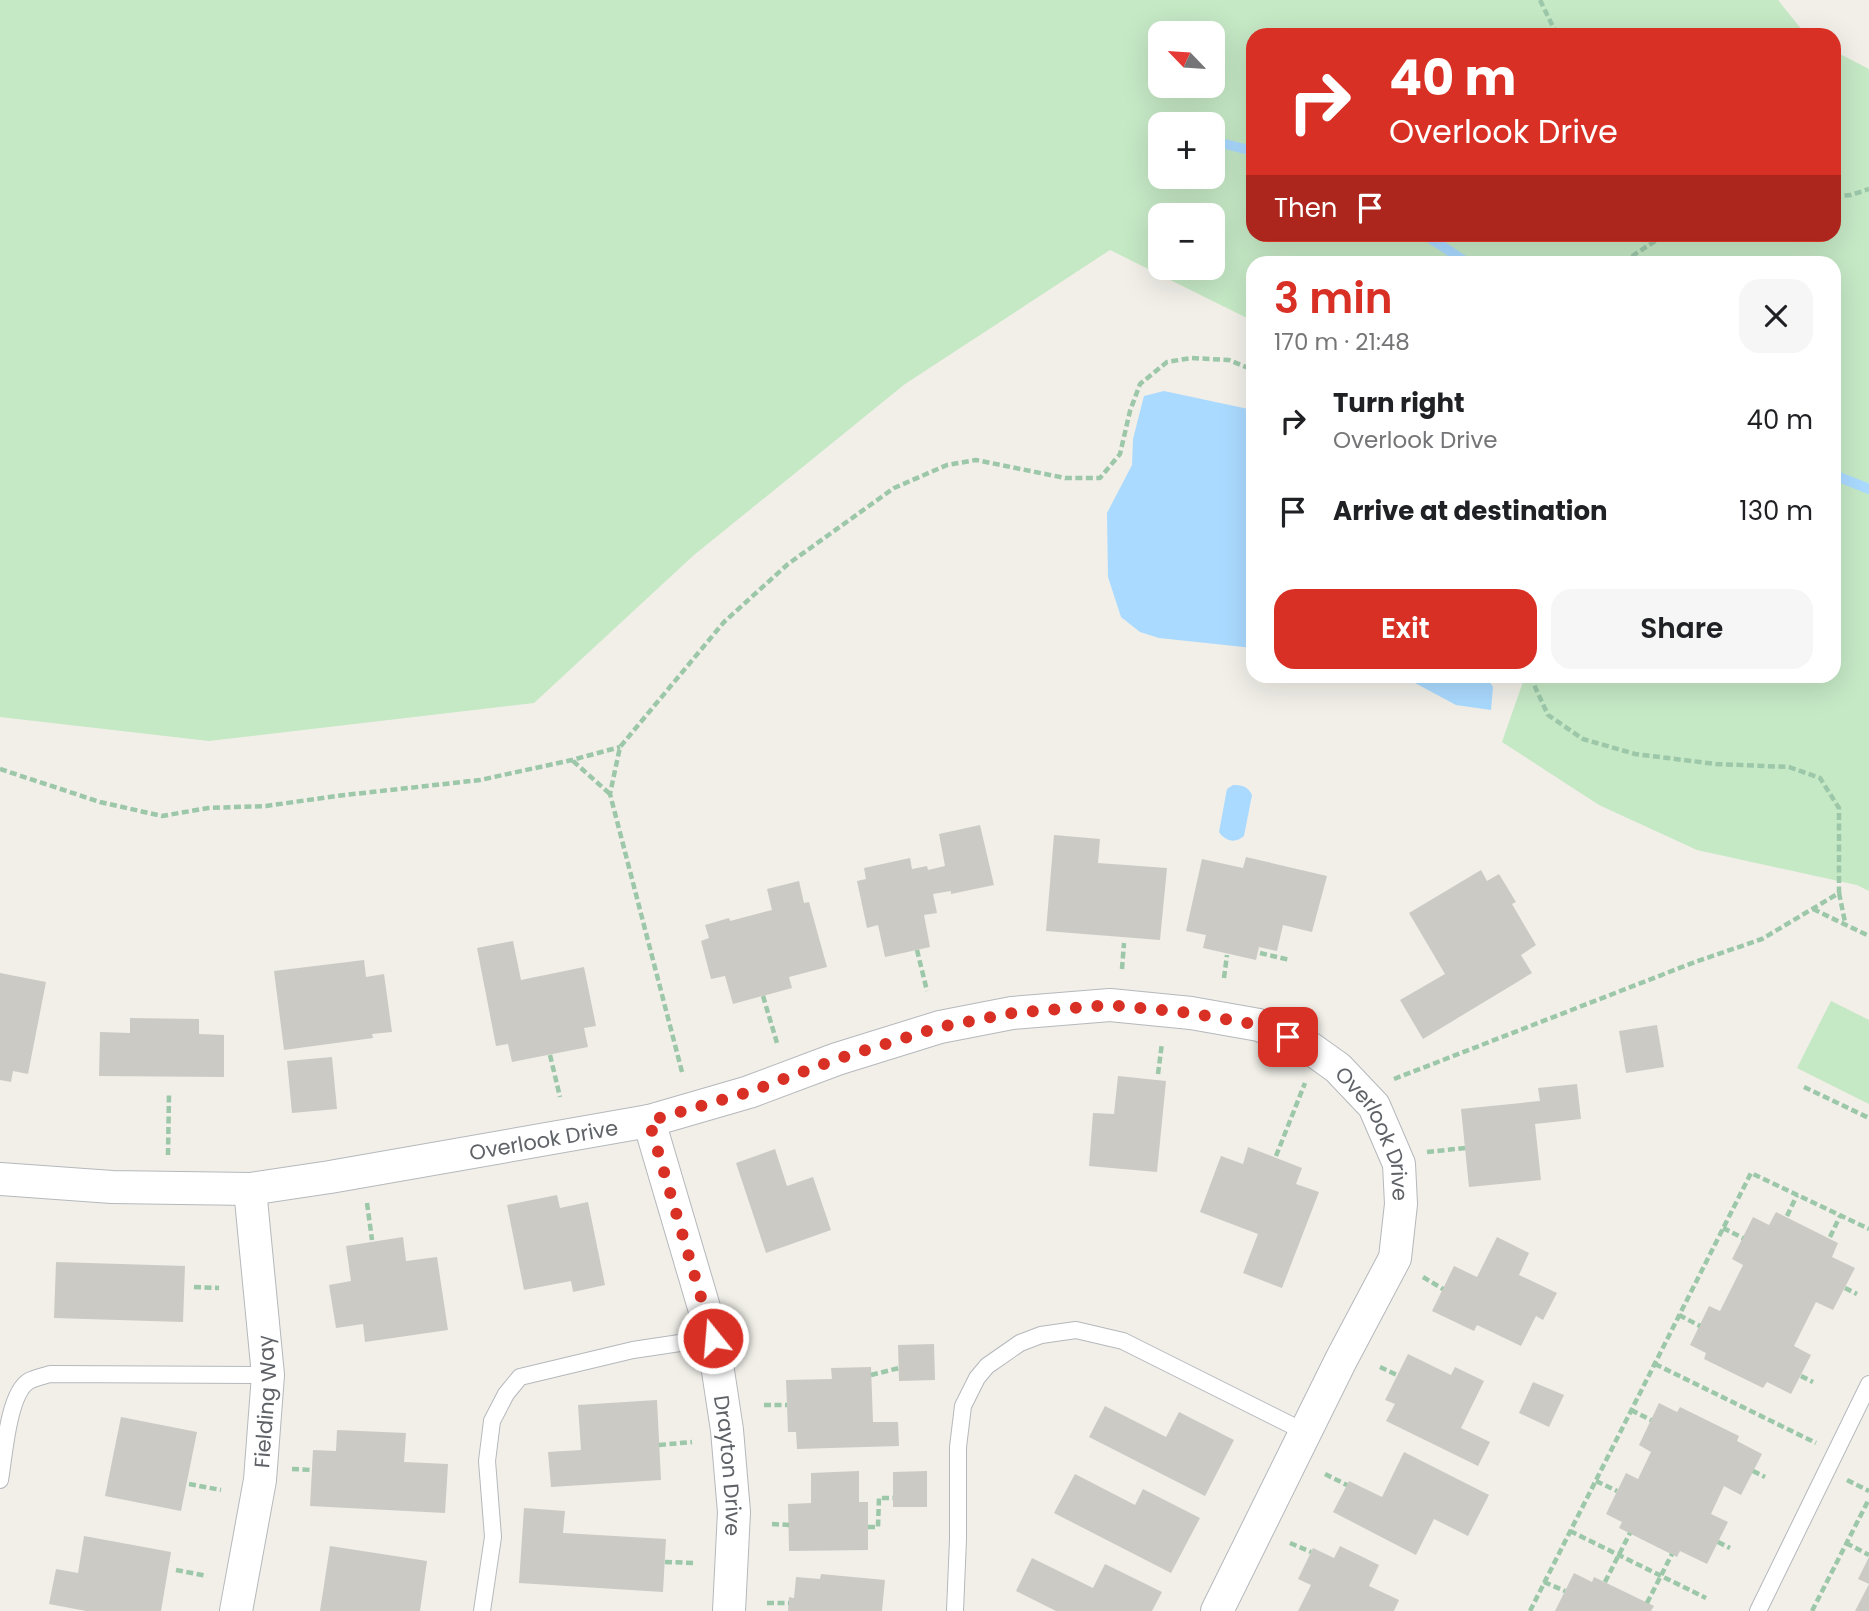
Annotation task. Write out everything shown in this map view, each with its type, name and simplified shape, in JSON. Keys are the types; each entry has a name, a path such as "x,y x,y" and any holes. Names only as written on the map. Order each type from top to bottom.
{"street":[{"name":"Overlook Drive","path":"0,1179 112,1187 250,1189 330,1177 649,1121 749,1092 837,1059 940,1027 1012,1013 1110,1005 1191,1013 1259,1025 1303,1043 1338,1068 1374,1106 1399,1164 1401,1204 1395,1258 1217,1611"},
{"name":"Drayton Drive","path":"649,1121 713,1338 727,1430 734,1512 729,1611"},
{"name":"Fielding Way","path":"236,1611 260,1479 268,1375 250,1189"}],"lane":[{"path":"955,1611 958,1447 963,1406 977,1378 987,1366 1020,1343 1041,1335 1076,1330 1124,1341 1305,1432"},
{"path":"482,1611 492,1537 487,1461 492,1420 506,1394 520,1377 634,1350 713,1338"},
{"path":"0,1480 8,1427 17,1398 27,1382 50,1374 268,1375"},
{"path":"1758,1611 1869,1384"}],"path":[{"path":"1541,0 1554,28"},
{"path":"1841,196 1869,189"},
{"path":"1632,256 1653,242"},
{"path":"682,1072 610,794 620,747 724,622 788,564 894,488 947,465 976,460 1065,478 1100,478 1120,454 1130,411 1140,384 1167,362 1191,358 1229,360 1246,367"},
{"path":"1533,683 1548,715 1583,739 1635,754 1716,764 1788,767 1820,778 1839,808 1839,893 1845,923"},
{"path":"0,769 100,802 162,816 208,808 266,806 480,780 572,761 620,747"},
{"path":"572,761 610,794"},
{"path":"1394,1079 1695,962 1762,939 1839,893"},
{"path":"1812,909 1869,936"},
{"path":"1122,969 1124,943"},
{"path":"917,950 927,991"},
{"path":"1260,953 1290,960"},
{"path":"1224,978 1227,955"},
{"path":"763,996 777,1043"},
{"path":"1158,1074 1162,1042"},
{"path":"550,1055 560,1097"},
{"path":"1276,1156 1305,1083"},
{"path":"1804,1087 1869,1118"},
{"path":"168,1155 169,1094"},
{"path":"1426,1152 1465,1148"},
{"path":"1530,1611 1751,1173 1869,1229"},
{"path":"1787,1216 1797,1195"},
{"path":"367,1203 372,1240"},
{"path":"1830,1237 1840,1216"},
{"path":"1723,1228 1743,1238"},
{"path":"1421,1276 1443,1289"},
{"path":"194,1287 219,1288"},
{"path":"1845,1288 1857,1294"},
{"path":"1679,1315 1700,1326"},
{"path":"1655,1364 1835,1454"},
{"path":"1380,1367 1397,1375"},
{"path":"871,1375 899,1368"},
{"path":"1801,1376 1813,1382"},
{"path":"764,1405 787,1405"},
{"path":"1631,1410 1651,1420"},
{"path":"659,1445 692,1442"},
{"path":"290,1469 312,1470"},
{"path":"1753,1471 1765,1477"},
{"path":"1325,1474 1347,1485"},
{"path":"1595,1481 1617,1491"},
{"path":"189,1484 221,1490"},
{"path":"868,1527 878,1527 879,1498 893,1498"},
{"path":"1812,1611 1869,1499"},
{"path":"772,1524 789,1525"},
{"path":"1570,1531 1706,1598"},
{"path":"1605,1582 1630,1533"},
{"path":"1718,1542 1730,1548"},
{"path":"1290,1543 1311,1552"},
{"path":"1846,1543 1869,1555"},
{"path":"1647,1603 1672,1554"},
{"path":"665,1562 695,1563"},
{"path":"176,1570 207,1576"},
{"path":"1545,1582 1565,1591"},
{"path":"767,1603 789,1603"}],"green space":[{"path":"0,0 1778,0 1800,28 1246,28 1246,242 1841,242 1841,55 1869,69 1869,891 1857,885 1697,850 1599,805 1502,742 1523,683 1841,683 1841,256 1246,256 1246,318 1170,280 1225,280 1225,203 1148,203 1148,269 1110,250 905,384 694,555 534,703 209,741 0,717"},
{"path":"1831,1001 1869,1020 1869,1104 1797,1068"}],"water":[{"path":"1164,391 1246,409 1246,647 1159,638 1140,632 1121,617 1108,577 1107,513 1132,465 1133,439 1144,396"},
{"path":"1415,683 1490,683 1493,687 1491,710 1456,705"},
{"path":"1233,785 1245,787 1252,795 1244,836 1234,841 1224,838 1219,832 1227,789"}],"building":[{"path":"980,825 994,885 951,894 951,891 933,894 937,913 924,915 930,947 885,957 878,925 867,928 857,881 866,879 864,868 910,858 912,869 927,866 928,870 945,866 939,834"},
{"path":"1054,835 1100,839 1098,863 1167,868 1160,940 1046,931"},
{"path":"1246,857 1327,876 1312,932 1283,925 1277,951 1259,947 1256,960 1203,948 1206,935 1186,931 1202,859 1243,868"},
{"path":"1481,870 1487,881 1499,874 1516,902 1512,904 1536,945 1521,955 1532,973 1423,1039 1400,1000 1445,974 1409,913"},
{"path":"799,881 804,903 809,902 827,967 789,977 792,988 733,1004 725,976 711,979 701,941 709,938 705,925 772,910 767,889"},
{"path":"513,941 521,980 584,967 596,1026 584,1028 588,1047 512,1062 508,1044 496,1046 477,948"},
{"path":"364,960 366,977 384,974 392,1032 372,1034 373,1038 284,1050 274,971"},
{"path":"0,973 46,982 28,1074 13,1071 11,1082 0,1080"},
{"path":"130,1018 199,1019 199,1034 224,1035 224,1077 99,1076 100,1032 130,1033"},
{"path":"1657,1025 1664,1067 1626,1073 1619,1031"},
{"path":"332,1057 337,1109 292,1113 287,1061"},
{"path":"1118,1076 1166,1081 1157,1172 1089,1166 1093,1113 1114,1114"},
{"path":"1577,1084 1581,1119 1535,1124 1541,1180 1469,1187 1461,1109 1540,1101 1538,1088"},
{"path":"1248,1147 1302,1168 1296,1184 1319,1192 1282,1288 1243,1273 1258,1234 1200,1212 1221,1156 1243,1164"},
{"path":"775,1149 787,1186 813,1177 831,1230 766,1253 736,1163"},
{"path":"557,1195 560,1208 588,1202 605,1285 573,1292 571,1281 524,1290 507,1205"},
{"path":"1776,1212 1838,1243 1832,1257 1855,1268 1833,1310 1816,1302 1794,1346 1811,1355 1791,1394 1767,1382 1763,1388 1704,1359 1706,1353 1690,1345 1709,1306 1720,1311 1743,1265 1732,1259 1753,1217 1769,1225"},
{"path":"403,1237 406,1261 437,1257 448,1330 365,1342 363,1324 336,1328 329,1285 351,1281 346,1246"},
{"path":"1497,1237 1529,1253 1519,1275 1557,1293 1543,1320 1536,1316 1521,1346 1477,1325 1474,1331 1432,1311 1454,1266 1477,1277"},
{"path":"56,1262 185,1266 183,1322 54,1318"},
{"path":"934,1344 935,1380 899,1381 898,1345"},
{"path":"1408,1354 1451,1375 1455,1367 1484,1381 1461,1428 1490,1442 1478,1466 1386,1421 1395,1404 1385,1400"},
{"path":"871,1367 873,1422 898,1422 899,1446 797,1449 796,1432 788,1432 786,1380 832,1379 831,1368"},
{"path":"1533,1382 1564,1395 1549,1427 1519,1413"},
{"path":"657,1400 661,1480 551,1487 548,1452 581,1450 578,1405"},
{"path":"1659,1403 1677,1412 1680,1407 1739,1436 1737,1441 1762,1454 1741,1495 1724,1486 1711,1514 1728,1522 1707,1564 1680,1551 1677,1557 1619,1528 1622,1522 1606,1514 1626,1473 1638,1479 1651,1452 1639,1445"},
{"path":"1105,1406 1166,1437 1179,1412 1234,1440 1205,1496 1089,1437"},
{"path":"121,1417 197,1432 181,1511 105,1496"},
{"path":"337,1430 406,1433 404,1462 448,1464 445,1513 310,1506 313,1450 336,1451"},
{"path":"1404,1452 1489,1495 1468,1536 1434,1519 1416,1555 1333,1512 1349,1481 1382,1497"},
{"path":"859,1471 859,1502 868,1502 868,1550 789,1551 788,1504 811,1503 811,1473"},
{"path":"927,1471 927,1507 893,1507 893,1472"},
{"path":"1075,1474 1135,1505 1143,1489 1200,1518 1171,1573 1054,1513"},
{"path":"524,1508 565,1511 563,1533 666,1539 663,1592 519,1583"},
{"path":"84,1536 171,1552 161,1611 86,1611 49,1604 56,1569 78,1573"},
{"path":"330,1546 427,1561 420,1611 320,1611"},
{"path":"1340,1546 1379,1565 1369,1586 1399,1600 1394,1611 1298,1611 1311,1585 1298,1579 1313,1548 1334,1558"},
{"path":"1869,1557 1869,1584 1858,1579"},
{"path":"1032,1558 1093,1588 1105,1564 1162,1592 1152,1611 1056,1611 1016,1591"},
{"path":"1574,1573 1592,1582 1594,1577 1654,1606 1651,1611 1555,1611"},
{"path":"821,1574 885,1580 882,1611 788,1611 789,1597 794,1598 796,1577 820,1579"},
{"path":"1869,1584 1869,1611 1855,1611"}],"waterway":[{"path":"1225,144 1246,149"},
{"path":"1436,242 1457,256"},
{"path":"1841,478 1869,489"}],"route":[{"path":"713,1338 649,1121 749,1092 837,1059 940,1027 1012,1013 1110,1005 1191,1013 1259,1025 1288,1037"}]}
